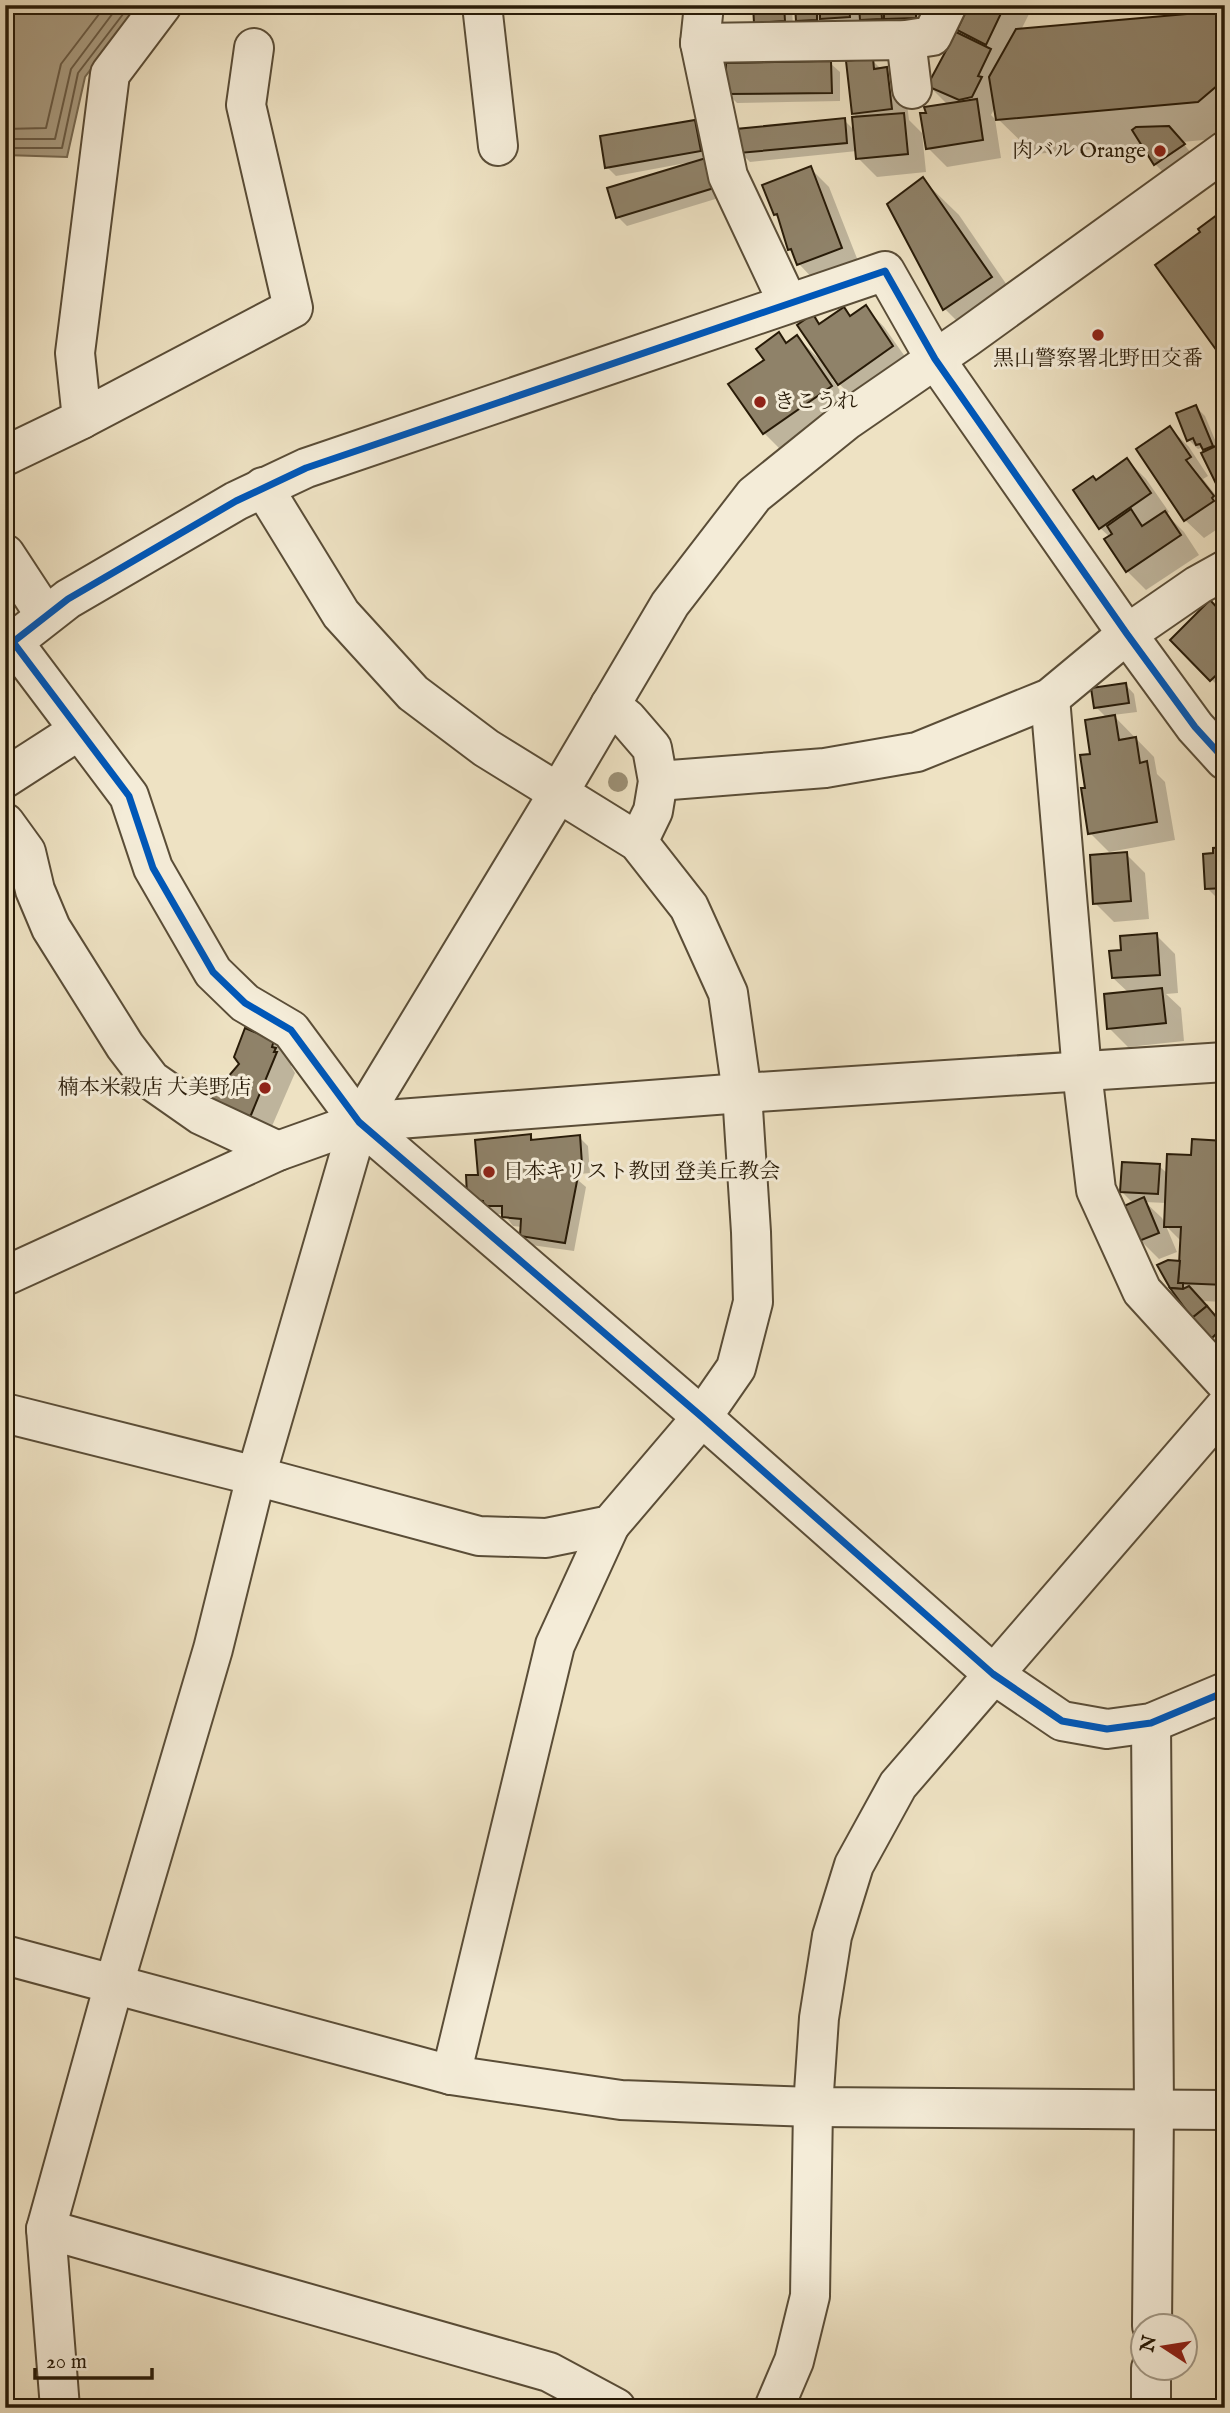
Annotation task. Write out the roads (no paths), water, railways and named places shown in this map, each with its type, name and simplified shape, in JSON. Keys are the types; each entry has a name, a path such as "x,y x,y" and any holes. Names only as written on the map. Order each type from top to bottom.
{"street":[{"path":"82,419 75,353 110,74 162,5"},
{"path":"482,5 498,146"},
{"path":"704,5 700,43 728,176 788,303"},
{"path":"700,43 906,40 932,36 947,5"},
{"path":"906,40 912,89"},
{"path":"5,456 82,419 293,308 246,105 254,48"},
{"path":"60,2408 46,2229 114,1984 213,1649 256,1476 359,1122 670,604 754,495 847,420 1225,151"},
{"path":"1225,760 1195,727 1127,634 935,359 885,271 306,468 263,487 68,599 13,642 78,732 129,796 153,868 213,972 245,1003 291,1030 359,1122 702,1417 993,1674 1062,1721 1107,1729 1151,1723 1225,1692"},
{"path":"263,487 341,614 413,693 486,748 638,842 689,907 728,993 742,1093 753,1302 736,1368 702,1417 610,1525 555,1645 451,2074"},
{"path":"5,554 45,615"},
{"path":"658,781 825,768 917,752 1050,698 1127,634 1198,585 1225,570"},
{"path":"1050,698 1082,1072 1096,1190 1142,1291 1225,1382"},
{"path":"610,705 627,719 652,748 658,781 653,811 638,842"},
{"path":"5,778 78,732"},
{"path":"5,823 26,852 35,890 51,928 125,1046 150,1080 201,1115 278,1151"},
{"path":"5,1276 278,1151 359,1122 742,1093 1225,1062"},
{"path":"774,2408 794,2361 810,2296 813,2107 819,2018 832,1936 855,1865 898,1785 1225,1407"},
{"path":"5,1413 479,1536 545,1538 610,1525"},
{"path":"1151,1723 1154,2109 1152,2312"},
{"path":"5,1955 451,2074 621,2100 813,2107 1225,2110"},
{"path":"46,2229 548,2372 616,2408"},
{"path":"1151,2382 1151,2408"}],"water":[{"path":"5,5 139,5 85,77 67,157 5,155"}],"place":[{"name":"肉バル Orange","path":"1160,151"},
{"name":"黒山警察署北野田交番","path":"1098,335"},
{"name":"きこうれ","path":"760,402"},
{"name":"楠本米穀店 大美野店","path":"265,1088"},
{"name":"日本キリスト教団 登美丘教会","path":"489,1172"}]}
